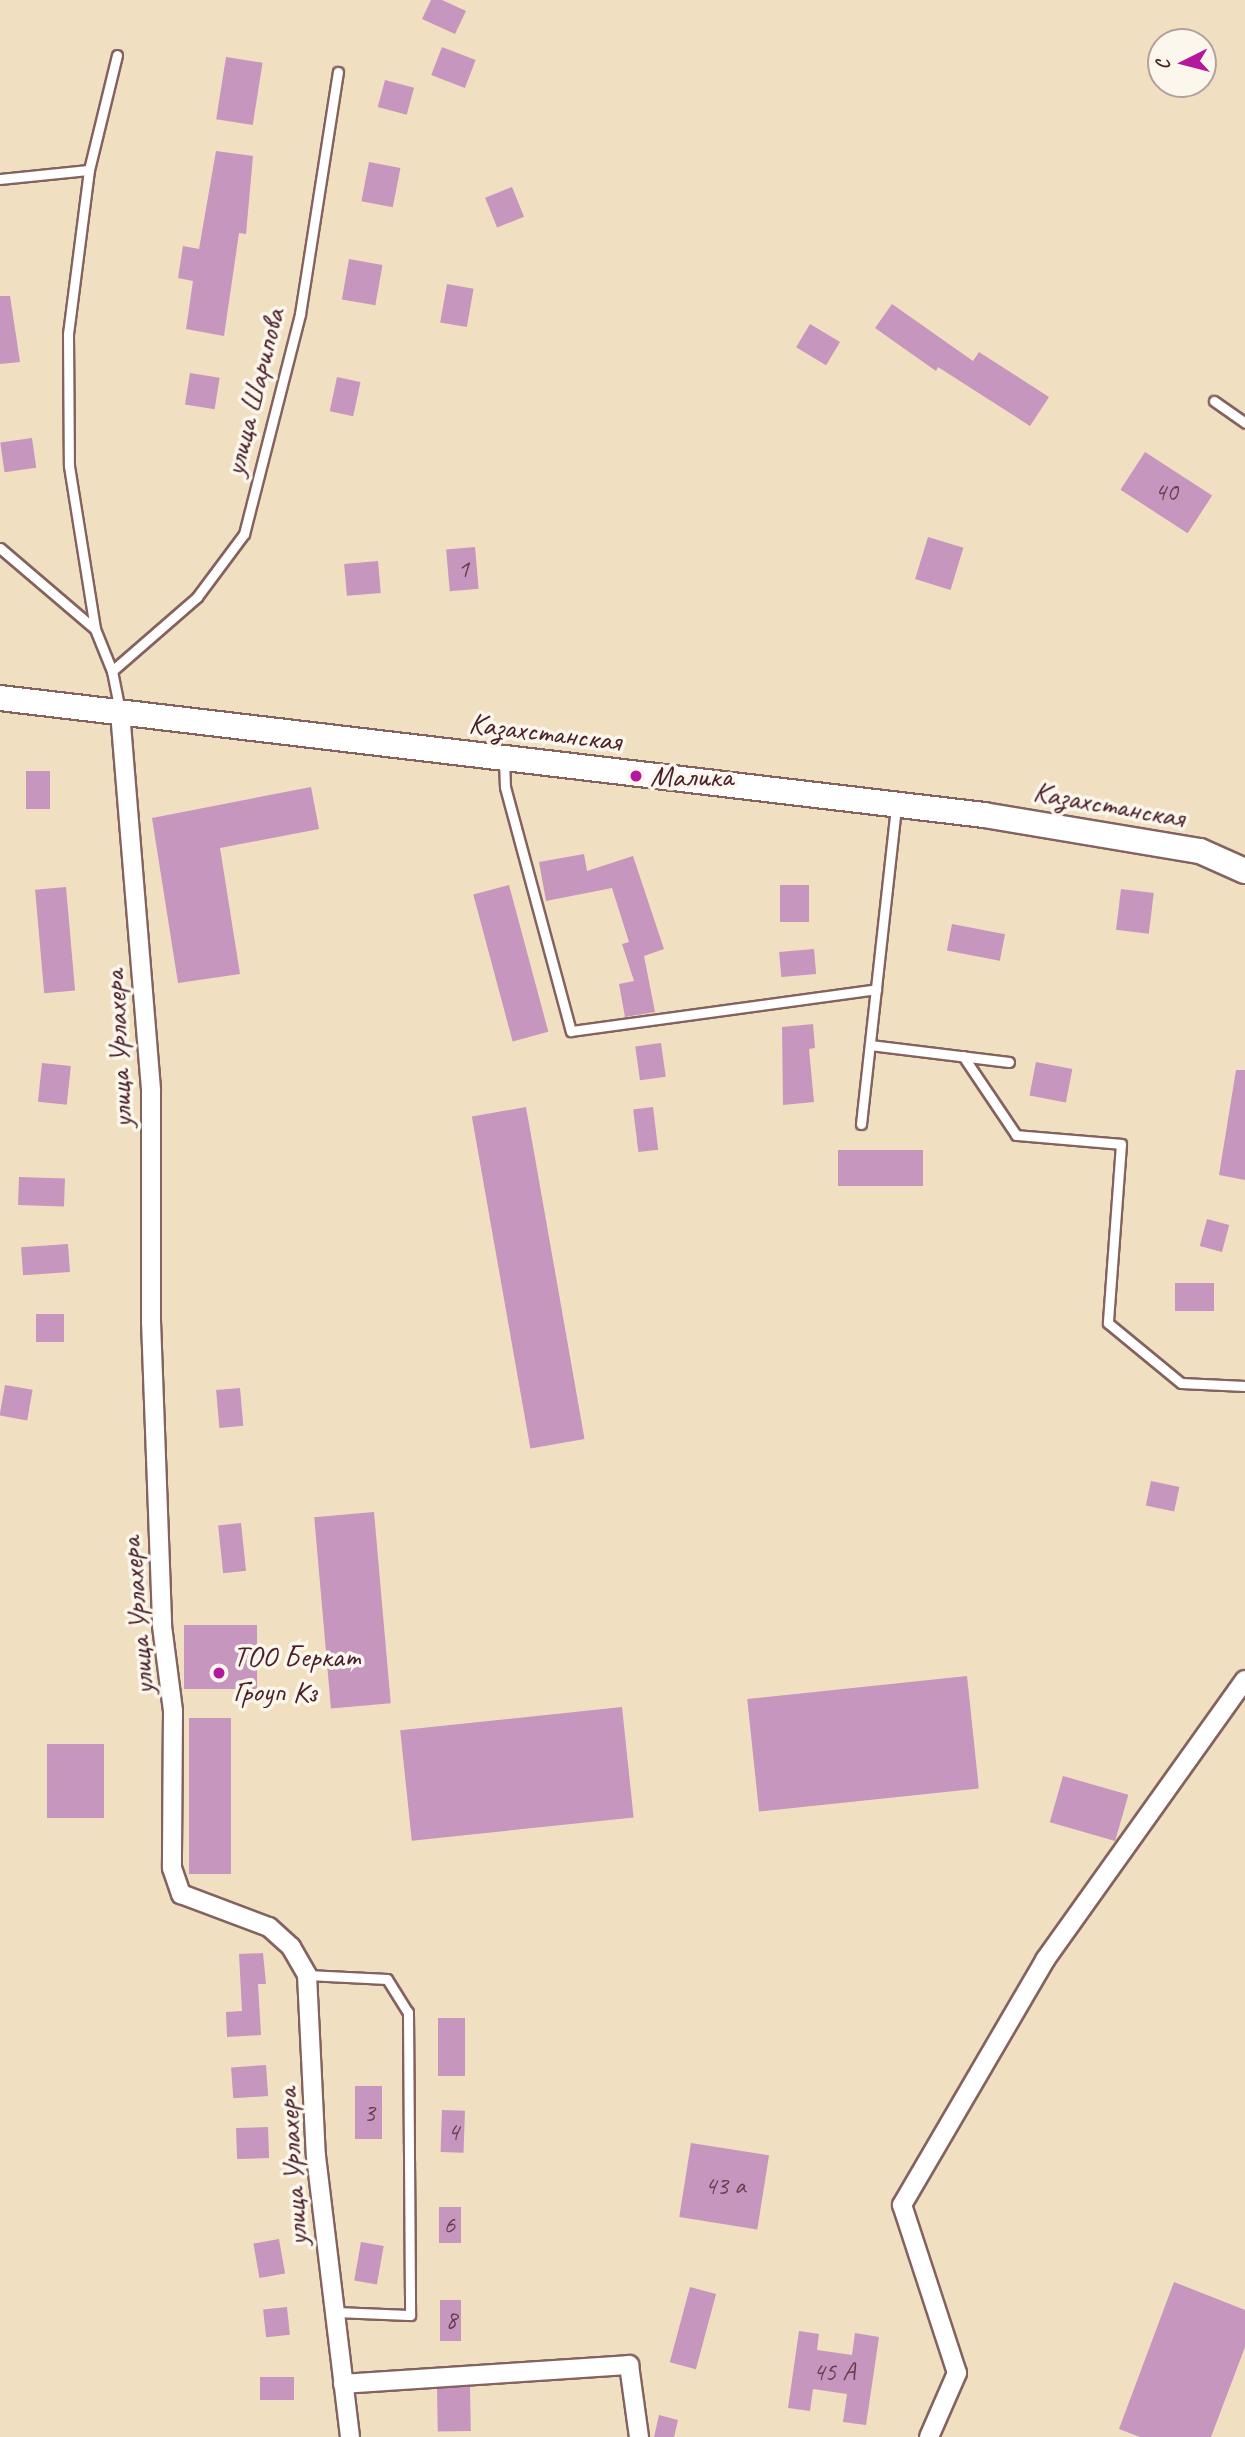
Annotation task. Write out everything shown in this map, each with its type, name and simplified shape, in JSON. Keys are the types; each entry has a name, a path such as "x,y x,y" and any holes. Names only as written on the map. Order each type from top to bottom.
{"main road":[{"name":"Казахстанская","path":"0,698 897,804 1200,851 1245,871"}],"street":[{"name":"улица Урлахера","path":"120,712 151,1091 150,1321 162,1626 173,1711 173,1868 181,1894 269,1927 291,1947 307,1975 316,2156 350,2437"},
{"path":"929,2437 957,2373 902,2205 1045,1960 1245,1680"},
{"path":"343,2384 629,2365 639,2437"}],"lane":[{"path":"117,55 89,170 68,334 69,466 95,629 112,671 120,712"},
{"name":"улица Шарипова","path":"112,671 197,597 244,534 300,314 338,72"},
{"path":"0,179 89,170"},
{"path":"1214,401 1245,423"},
{"path":"0,548 95,629"},
{"path":"504,759 508,800 571,1031 876,989"},
{"path":"861,1125 897,804"},
{"path":"870,1045 1009,1062"},
{"path":"963,1056 1016,1135 1121,1144 1108,1323 1181,1383 1245,1386"},
{"path":"307,1975 387,1979 408,2012 410,2315 334,2312"}],"building":[{"path":"431,0 442,0 466,11 455,34 422,19"},
{"path":"442,47 476,60 465,88 431,75"},
{"path":"226,57 263,63 253,125 216,119"},
{"path":"385,80 414,88 407,115 378,107"},
{"path":"216,151 253,156 246,234 239,233 224,336 186,329 193,281 178,278 183,246 199,249"},
{"path":"369,162 400,168 393,207 361,201"},
{"path":"512,187 524,217 497,228 485,198"},
{"path":"349,259 382,265 375,305 342,299"},
{"path":"447,284 474,289 467,327 440,322"},
{"path":"0,296 10,296 20,362 0,364"},
{"path":"892,304 973,361 979,352 1049,397 1030,426 938,367 936,371 875,328"},
{"path":"810,324 840,342 826,365 796,347"},
{"path":"190,373 220,378 215,409 185,405"},
{"path":"337,377 360,382 353,416 330,411"},
{"path":"32,438 36,468 4,472 0,442"},
{"path":"1145,452 1212,496 1188,533 1120,490"},
{"path":"928,537 963,548 951,590 915,579"},
{"path":"475,547 479,589 450,591 446,550"},
{"path":"378,561 381,593 347,596 344,564"},
{"path":"26,771 50,771 50,809 26,809"},
{"path":"311,787 319,829 220,848 240,974 178,983 152,818"},
{"path":"584,854 587,871 633,856 664,949 644,956 655,1012 625,1017 619,984 634,981 622,944 629,942 612,888 546,901 539,862"},
{"path":"509,885 548,1032 513,1041 473,895"},
{"path":"780,885 809,885 809,922 780,922"},
{"path":"66,887 75,991 44,993 35,890"},
{"path":"1121,889 1154,893 1149,934 1116,930"},
{"path":"952,924 1005,934 1000,961 947,951"},
{"path":"814,949 816,974 781,977 779,952"},
{"path":"813,1024 815,1048 809,1049 814,1102 783,1105 782,1027"},
{"path":"661,1043 666,1077 640,1080 635,1047"},
{"path":"1036,1062 1072,1069 1066,1102 1030,1095"},
{"path":"42,1063 71,1066 67,1105 38,1102"},
{"path":"1236,1070 1245,1070 1245,1180 1219,1175"},
{"path":"526,1107 585,1439 530,1448 472,1117"},
{"path":"653,1107 658,1150 638,1152 633,1109"},
{"path":"838,1150 923,1150 923,1186 838,1186"},
{"path":"19,1177 65,1179 64,1207 18,1205"},
{"path":"1207,1219 1229,1225 1222,1252 1200,1246"},
{"path":"68,1244 70,1272 23,1275 21,1247"},
{"path":"1175,1283 1214,1283 1214,1311 1175,1311"},
{"path":"36,1314 64,1314 64,1342 36,1342"},
{"path":"5,1385 33,1390 27,1420 0,1416"},
{"path":"240,1388 243,1426 219,1428 216,1390"},
{"path":"1151,1481 1179,1487 1174,1511 1146,1505"},
{"path":"374,1512 391,1703 331,1708 314,1517"},
{"path":"241,1523 246,1571 223,1573 218,1525"},
{"path":"184,1625 257,1625 257,1689 184,1689"},
{"path":"967,1676 979,1788 759,1811 747,1699"},
{"path":"622,1707 634,1817 412,1841 400,1730"},
{"path":"189,1718 231,1718 231,1874 189,1874"},
{"path":"47,1744 104,1744 104,1818 47,1818"},
{"path":"1063,1776 1128,1795 1115,1841 1050,1822"},
{"path":"263,1953 266,1984 258,1984 261,2035 227,2037 226,2012 242,2011 239,1954"},
{"path":"438,2018 465,2018 465,2076 438,2076"},
{"path":"266,2065 268,2096 233,2098 231,2067"},
{"path":"355,2086 382,2086 382,2139 355,2139"},
{"path":"442,2110 465,2111 464,2153 441,2152"},
{"path":"268,2127 269,2158 237,2159 236,2128"},
{"path":"691,2143 769,2155 757,2229 679,2217"},
{"path":"439,2207 461,2207 461,2243 439,2243"},
{"path":"279,2239 285,2273 259,2278 253,2244"},
{"path":"361,2242 384,2246 377,2284 354,2280"},
{"path":"1174,2282 1245,2310 1245,2347 1211,2437 1140,2437 1119,2429"},
{"path":"690,2287 716,2294 696,2369 670,2362"},
{"path":"440,2300 461,2300 461,2341 440,2341"},
{"path":"287,2307 290,2335 266,2337 263,2310"},
{"path":"799,2331 819,2334 817,2350 852,2355 855,2333 879,2337 866,2425 843,2422 847,2394 813,2389 810,2411 788,2408"},
{"path":"260,2377 294,2377 294,2400 260,2400"},
{"path":"470,2387 471,2431 438,2432 437,2388"},
{"path":"659,2415 678,2420 674,2437 654,2437"}],"place":[{"name":"Малика","path":"636,776"},
{"name":"ТОО Беркат Гроуп Кз","path":"219,1673"}]}
